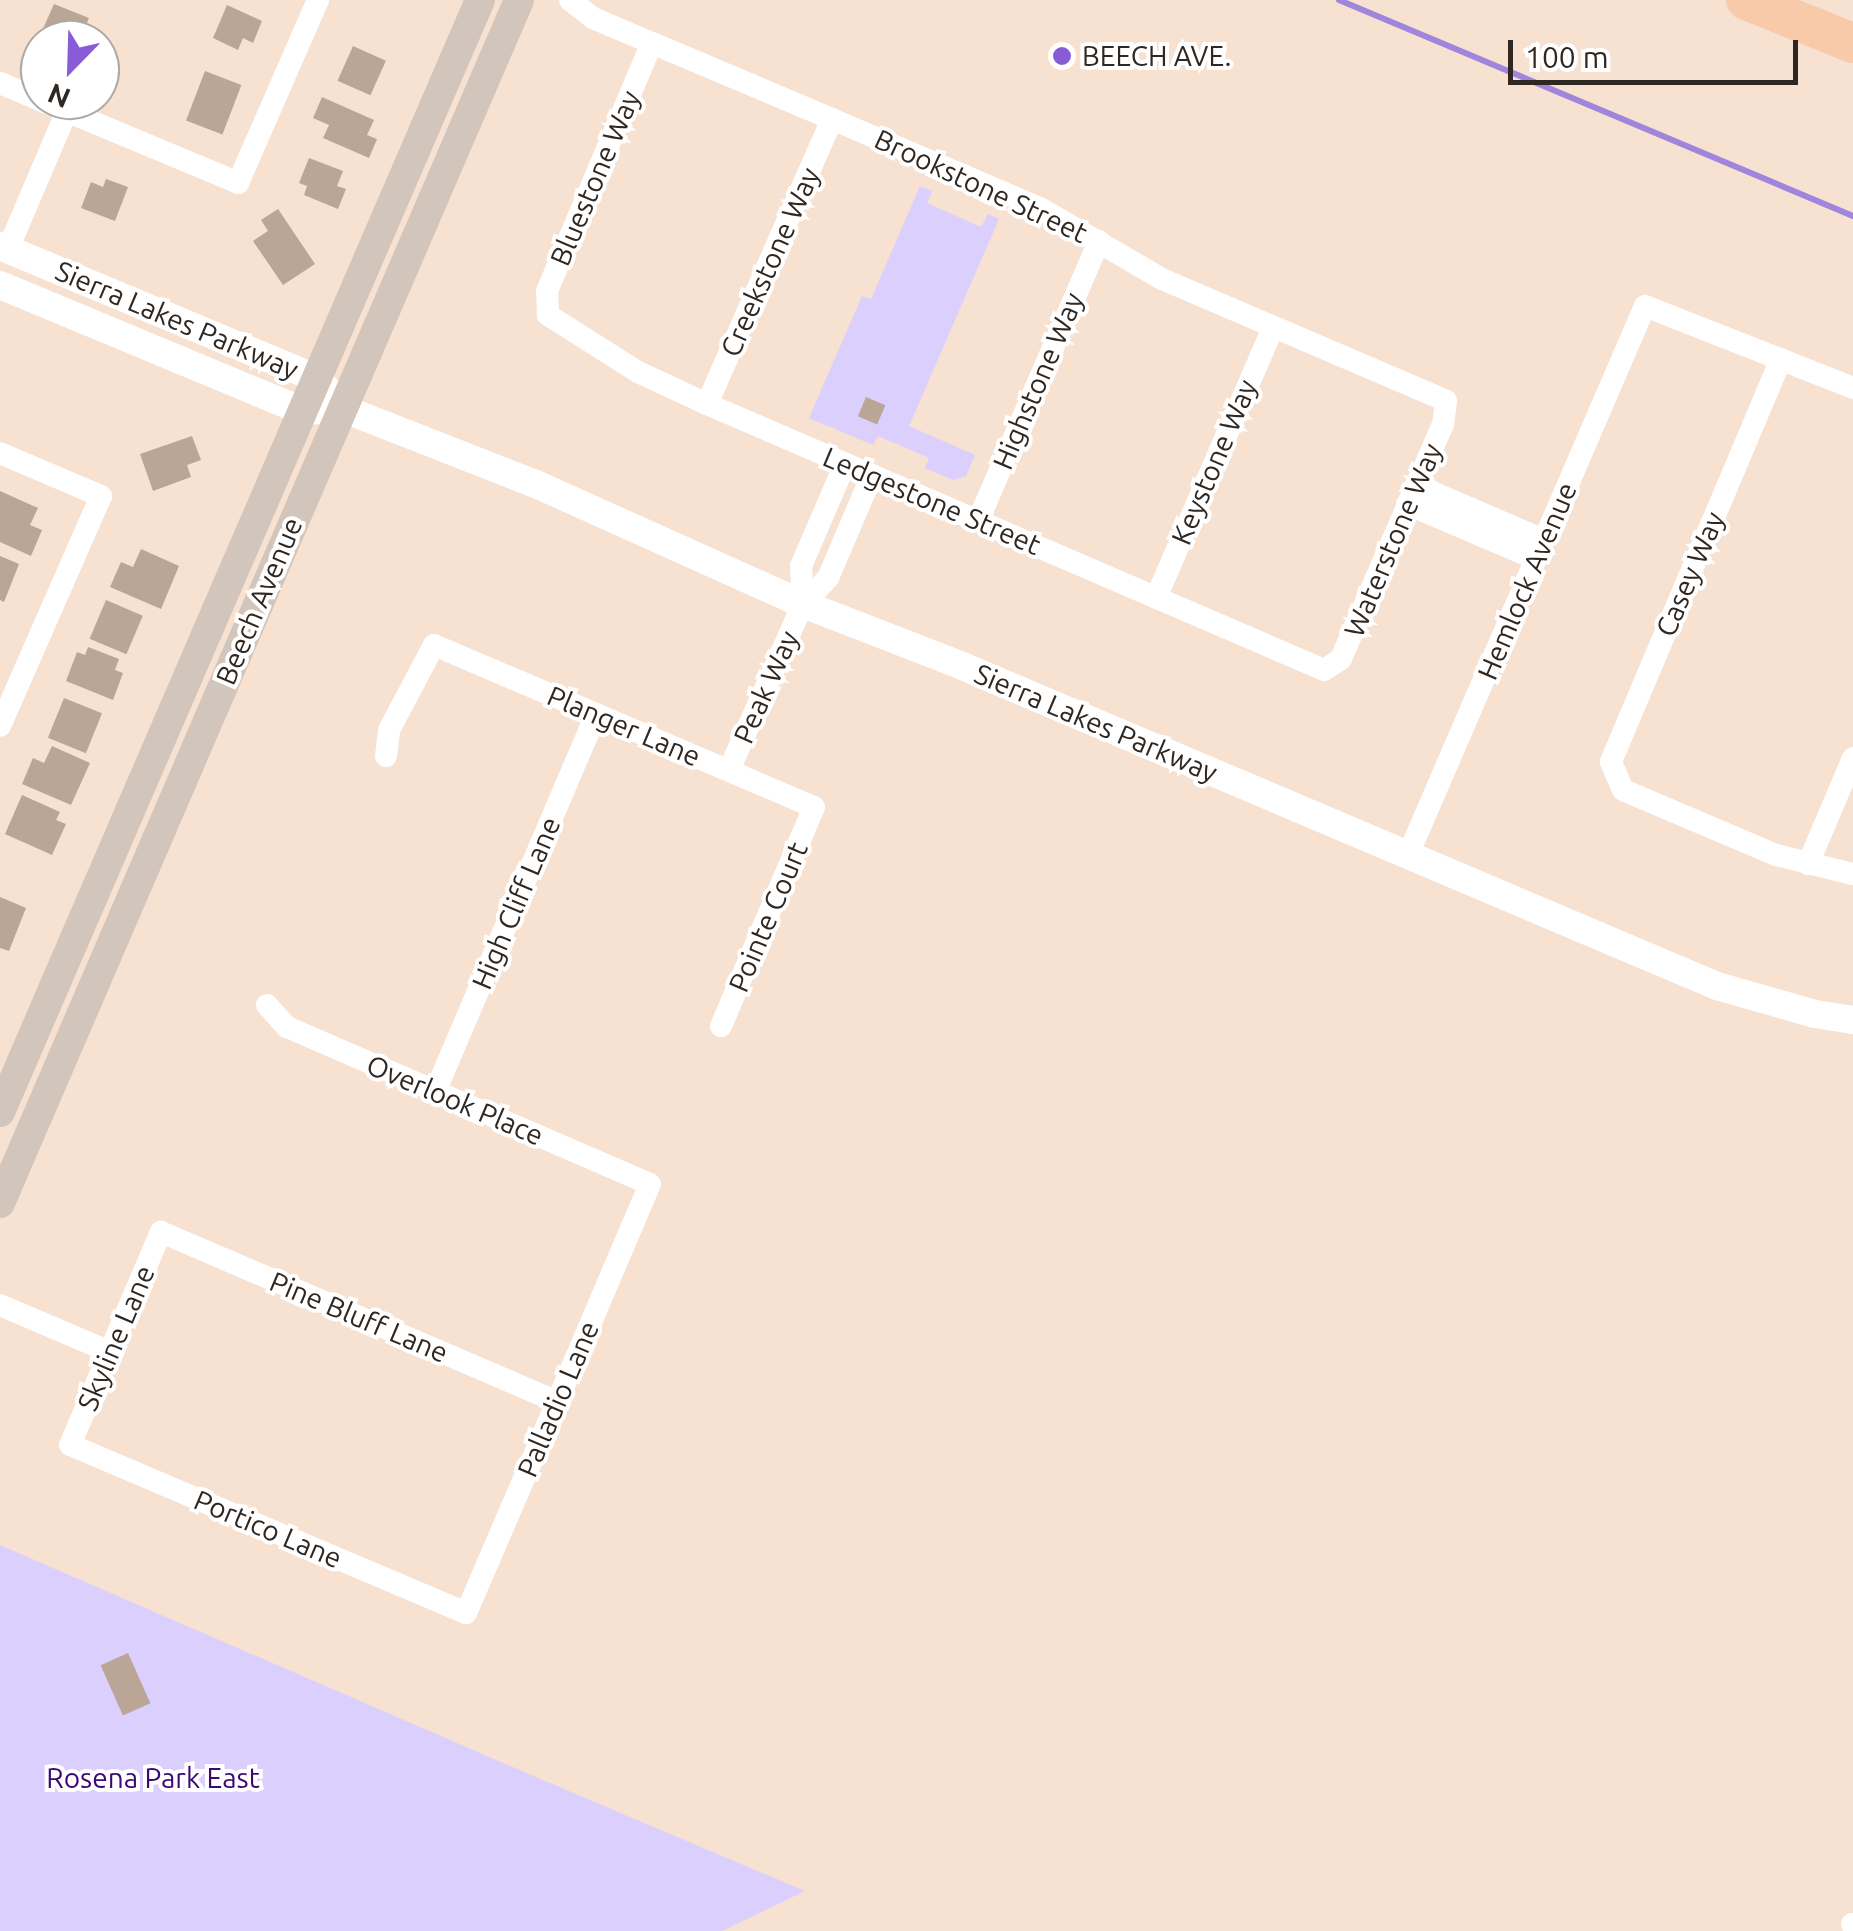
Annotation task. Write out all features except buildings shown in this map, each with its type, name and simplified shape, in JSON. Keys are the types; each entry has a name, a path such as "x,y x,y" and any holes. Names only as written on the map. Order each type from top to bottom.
{"highway":[{"path":"1746,0 1853,43"}],"main road":[{"name":"Beech Avenue","path":"0,1112 480,0"},
{"name":"Beech Avenue","path":"0,1203 519,0"}],"street":[{"path":"88,120 238,183 318,0"},
{"name":"Brookstone Street","path":"570,0 593,18 1040,208 1162,279 1446,401"},
{"name":"Bluestone Way","path":"548,315 546,291 652,43"},
{"name":"Creekstone Way","path":"707,404 832,118"},
{"path":"4,247 62,120"},
{"name":"Highstone Way","path":"978,521 1099,241"},
{"name":"Sierra Lakes Parkway","path":"4,247 318,378 344,409"},
{"name":"Sierra Lakes Parkway","path":"0,285 303,411 344,409 538,486 803,604 960,665 1718,986 1814,1014 1853,1020"},
{"name":"Hemlock Avenue","path":"1408,856 1645,306 1781,359"},
{"name":"Ledgestone Street","path":"548,315 638,372 707,404 1324,670"},
{"name":"Keystone Way","path":"1156,598 1273,327"},
{"path":"1781,359 1853,388"},
{"name":"Casey Way","path":"1781,359 1611,762 1623,790 1776,856 1808,864"},
{"name":"Waterstone Way","path":"1324,670 1341,659 1444,424 1446,401"},
{"path":"0,453 101,496 0,726"},
{"name":"Peak Way","path":"803,604 800,566 845,464"},
{"name":"Peak Way","path":"729,770 803,604 828,578 872,476"},
{"path":"1412,494 1540,550"},
{"name":"Planger Lane","path":"386,756 389,730 434,645 814,808"},
{"name":"High Cliff Lane","path":"436,1092 596,714"},
{"path":"1853,758 1808,864 1853,874"},
{"name":"Pointe Court","path":"721,1026 814,808"},
{"name":"Overlook Place","path":"267,1006 287,1027 650,1184"},
{"name":"Palladio Lane","path":"466,1613 650,1184"},
{"name":"Pine Bluff Lane","path":"161,1232 557,1402"},
{"name":"Skyline Lane","path":"70,1445 161,1232"},
{"path":"0,1305 110,1352"},
{"name":"Portico Lane","path":"70,1445 466,1613"}],"green space":[{"path":"920,186 932,191 927,203 981,227 988,214 999,219 909,426 975,455 966,476 953,480 925,468 929,458 878,436 873,445 809,418 862,296 871,299"},
{"name":"Rosena Park East","path":"0,1545 805,1891 722,1931 0,1931"}],"waterway":[{"path":"1339,0 1853,216"}],"place":[{"name":"BEECH AVE.","path":"1062,56"}]}
